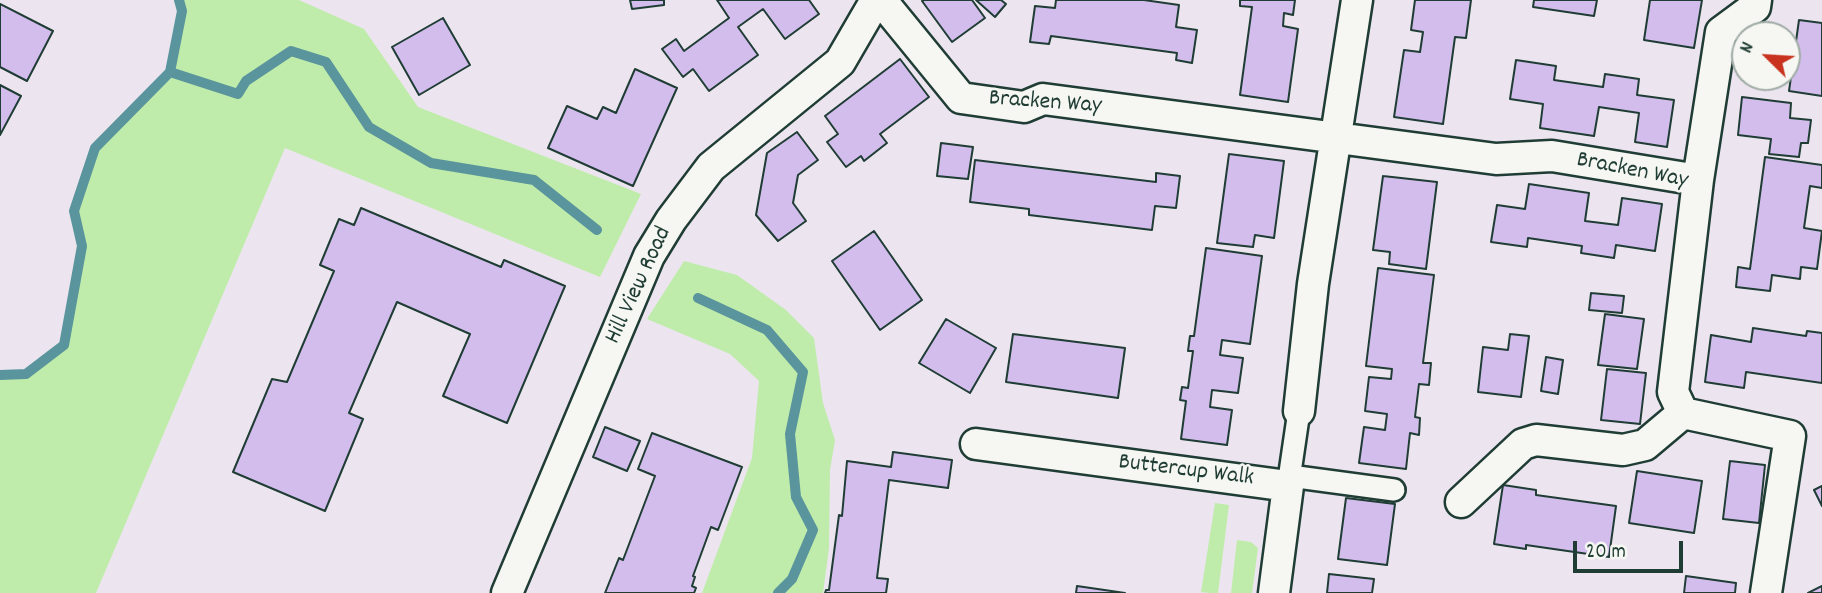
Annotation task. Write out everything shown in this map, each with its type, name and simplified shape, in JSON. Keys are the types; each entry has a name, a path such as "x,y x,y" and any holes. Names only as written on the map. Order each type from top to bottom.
{"street":[{"name":"Bracken Way","path":"878,0 961,98 1024,107 1043,99 1496,159 1552,156 1698,180 1673,392 1683,414"},
{"name":"Hill View Road","path":"507,593 649,256 671,220 711,167 840,62 878,0"},
{"path":"1357,0 1313,284 1289,481 1394,490"},
{"path":"1698,180 1721,32 1755,7 1756,0"},
{"path":"1461,502 1522,444 1536,440 1623,450 1645,445 1683,414 1790,436 1766,593"},
{"name":"Buttercup Walk","path":"976,444 1289,481 1274,593"}],"green space":[{"path":"179,0 299,0 364,29 418,107 641,194 600,277 285,148 96,593 0,593 0,375 26,374 64,345 82,247 74,211 76,196 95,148 170,72 182,11"},
{"path":"684,261 737,275 786,310 814,338 823,403 835,440 830,470 829,548 823,593 702,593 752,458 759,381 730,354 647,319"},
{"path":"1215,503 1229,505 1218,593 1210,593 1201,592"},
{"path":"1237,540 1251,542 1258,548 1252,593 1231,593"}],"building":[{"path":"630,0 664,0 664,5 632,9"},
{"path":"717,0 809,0 819,14 785,39 763,9 738,27 758,55 709,91 693,69 683,77 662,49 676,39 684,51 729,18"},
{"path":"972,0 985,18 952,42 922,1"},
{"path":"976,0 1001,0 1006,4 995,17"},
{"path":"1056,0 1144,0 1179,5 1176,27 1197,30 1192,63 1176,60 1177,53 1051,36 1049,44 1030,42 1035,6 1055,8"},
{"path":"1240,0 1295,0 1293,15 1284,13 1283,26 1298,29 1288,102 1240,95 1252,7 1240,6"},
{"path":"1415,0 1471,0 1466,38 1455,37 1443,124 1394,117 1404,50 1420,52 1423,32 1411,30"},
{"path":"1534,0 1597,0 1594,16 1533,7"},
{"path":"1650,0 1702,0 1694,48 1644,40"},
{"path":"0,4 53,31 27,81 0,67"},
{"path":"443,18 470,65 419,95 392,47"},
{"path":"1799,20 1822,23 1822,96 1789,91 1801,91 1801,21"},
{"path":"900,59 929,97 880,134 887,143 864,161 861,156 846,167 827,142 838,134 825,116"},
{"path":"1516,60 1556,66 1554,80 1603,87 1605,74 1639,79 1637,95 1674,100 1667,147 1635,142 1639,113 1599,107 1594,136 1540,128 1543,104 1510,99"},
{"path":"635,69 677,88 633,186 548,148 567,106 597,119 603,107 616,113"},
{"path":"0,85 21,96 0,135"},
{"path":"1742,97 1791,103 1790,118 1811,120 1808,143 1801,143 1799,157 1769,154 1771,139 1738,135"},
{"path":"797,132 818,160 798,175 793,203 806,221 778,241 756,215 767,153"},
{"path":"941,143 973,147 968,179 937,176"},
{"path":"1229,154 1284,161 1274,238 1255,235 1253,247 1217,243"},
{"path":"1765,157 1822,165 1822,188 1810,186 1804,228 1822,231 1817,269 1801,267 1800,279 1772,275 1770,291 1736,287 1738,267 1750,269"},
{"path":"975,160 1156,182 1156,173 1180,176 1176,208 1155,206 1152,230 1029,215 1029,209 970,202"},
{"path":"1383,176 1437,182 1426,269 1389,264 1390,252 1373,250"},
{"path":"1529,184 1589,193 1585,221 1618,225 1622,198 1662,204 1655,251 1616,245 1614,258 1581,253 1582,246 1528,238 1527,247 1491,242 1497,205 1525,209"},
{"path":"361,208 501,267 504,260 565,286 507,423 443,396 470,334 397,302 349,413 363,419 325,511 233,472 272,379 287,382 334,271 320,265 339,219 354,225"},
{"path":"874,231 922,300 880,330 832,261"},
{"path":"1206,248 1262,256 1250,344 1222,340 1220,355 1243,358 1238,393 1212,390 1210,407 1232,410 1227,445 1181,439 1186,401 1180,400 1182,387 1188,388 1193,351 1188,351 1190,336 1194,336"},
{"path":"1378,268 1434,275 1423,363 1431,363 1429,385 1419,384 1415,417 1420,418 1419,435 1410,433 1406,469 1359,463 1364,427 1385,430 1387,414 1365,411 1369,377 1391,379 1392,369 1366,366"},
{"path":"1591,293 1624,296 1622,313 1589,310"},
{"path":"1605,314 1644,319 1637,369 1598,365"},
{"path":"946,319 996,348 970,393 919,363"},
{"path":"1753,328 1806,336 1807,331 1822,333 1822,383 1746,372 1744,388 1705,382 1711,335 1751,342"},
{"path":"1013,334 1125,348 1118,398 1006,382"},
{"path":"1510,334 1529,336 1521,397 1478,392 1483,347 1508,350"},
{"path":"1546,357 1563,360 1558,394 1541,391"},
{"path":"1607,369 1646,373 1640,424 1601,420"},
{"path":"605,427 640,441 627,471 593,457"},
{"path":"652,433 742,467 718,530 711,527 693,576 692,586 696,588 694,593 605,593 619,558 623,560 655,476 638,469"},
{"path":"893,452 952,460 948,488 889,480 877,578 888,579 886,593 825,593 829,590 839,515 842,516 847,461 891,467"},
{"path":"1730,461 1765,465 1759,523 1723,519"},
{"path":"1637,471 1702,481 1694,533 1629,523"},
{"path":"1503,485 1536,490 1536,495 1616,506 1609,557 1526,545 1526,549 1494,544"},
{"path":"1822,486 1822,506 1814,490"},
{"path":"1346,498 1395,504 1387,565 1338,559"},
{"path":"1329,574 1374,579 1372,593 1327,593"},
{"path":"1686,576 1736,583 1735,593 1684,593"},
{"path":"1077,586 1125,593 1076,593"},
{"path":"1822,586 1822,593 1808,593"}],"waterway":[{"path":"0,375 26,374 64,345 82,246 74,211 95,148 170,72 182,11 179,0"},
{"path":"170,72 238,94 246,81 291,51 326,62 369,127 431,163 534,180 597,230"},
{"path":"698,298 767,330 803,372 790,434 796,497 813,530 792,579 778,593"}]}
